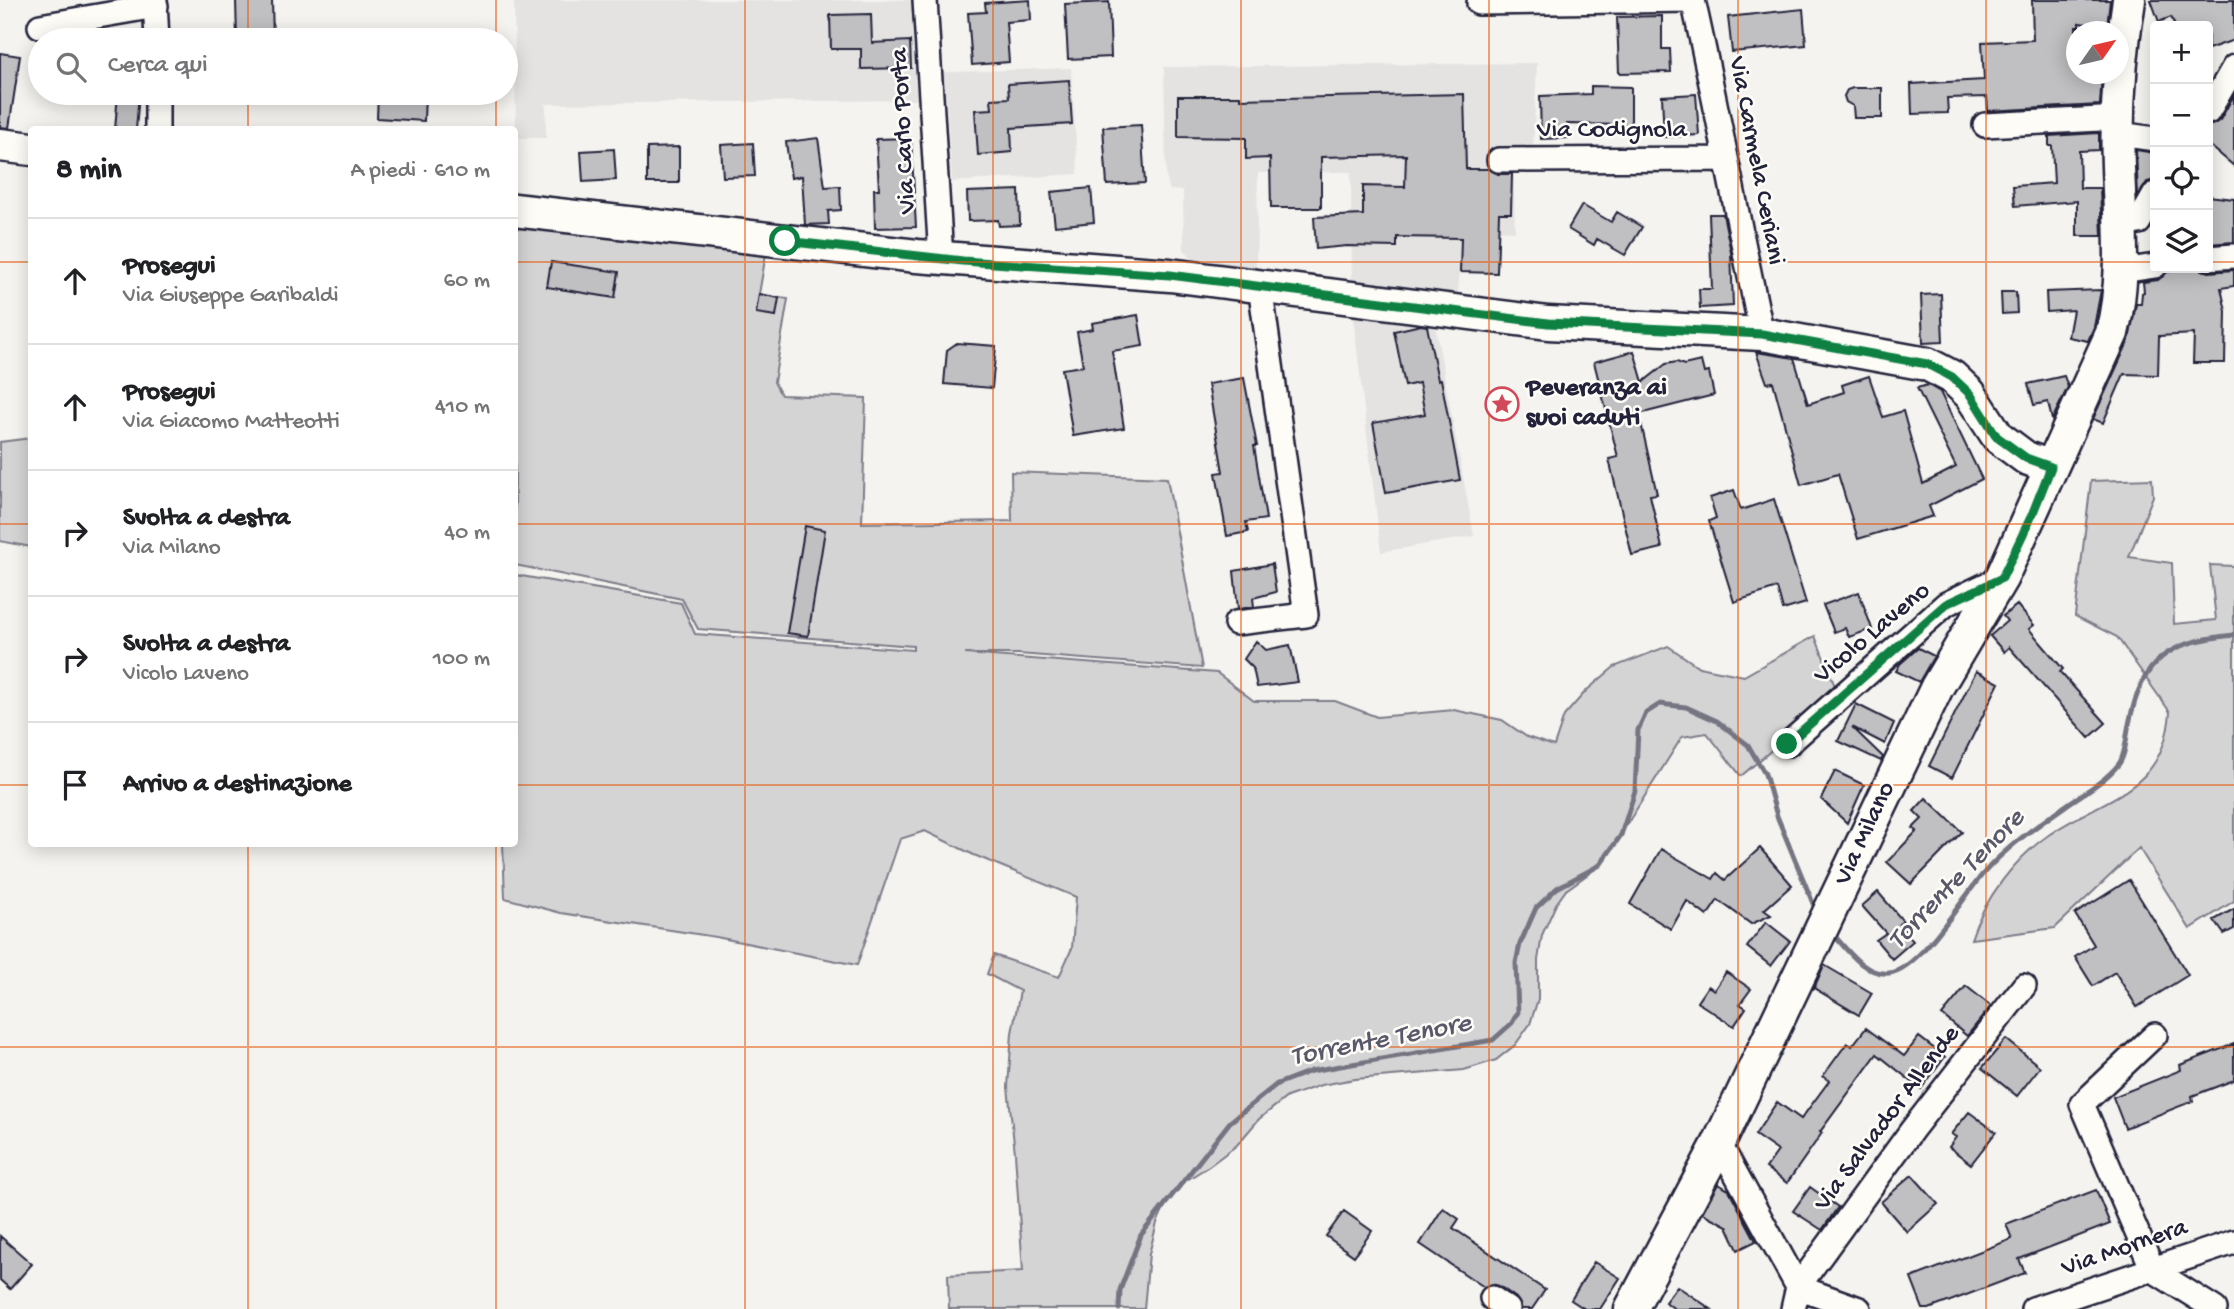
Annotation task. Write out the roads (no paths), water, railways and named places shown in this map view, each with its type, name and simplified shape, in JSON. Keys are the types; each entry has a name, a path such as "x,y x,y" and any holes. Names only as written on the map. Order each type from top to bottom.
{"street":[{"name":"Via Carlo Porta","path":"925,0 941,258"},
{"path":"1479,3 1693,0"},
{"name":"Via Carmela Ceriani","path":"1693,0 1762,334"},
{"name":"Via Milano","path":"1632,1309 1719,1143 1937,687 2002,578 2102,361 2119,306 2122,271 2118,164 2122,42 2129,0"},
{"path":"40,26 155,3 156,28"},
{"path":"2213,104 2234,67"},
{"path":"157,105 157,126"},
{"path":"1985,125 2119,126 2150,137"},
{"path":"0,145 28,148"},
{"name":"Via Codignola","path":"1499,160 1725,159"},
{"path":"2122,225 2138,222 2150,202"},
{"path":"518,209 941,258 1170,275 1548,323 1762,334 1927,364 1952,377 1970,394 1997,437 2026,458 2051,467"},
{"path":"2213,258 2234,256"},
{"path":"2122,271 2150,267"},
{"path":"1236,623 1306,615 1260,286"},
{"name":"Vicolo Laveno","path":"1787,744 1946,604 2002,578"},
{"name":"Via Salvador Allende","path":"1796,1298 1912,1130 2024,986"},
{"path":"2155,1035 2082,1104 2153,1270 2215,1309"},
{"path":"1719,1143 1796,1298 1858,1309"},
{"name":"Via Mornera","path":"2034,1309 2234,1242"}],"waterway":[{"name":"Torrente Tenore","path":"1831,932 1864,966 1880,973 1901,969 1926,947 2001,855 2101,781 2118,765 2123,756 2135,701 2151,668 2162,657 2192,642 2234,635"},
{"name":"Torrente Tenore","path":"1119,1309 1120,1290 1141,1235 1230,1122 1277,1084 1311,1071 1493,1040 1512,1023 1518,1012 1516,963 1520,944 1536,908 1557,888 1600,865 1621,835 1635,791 1638,730 1646,713 1660,704 1686,707 1717,721 1748,745 1765,774 1777,816 1817,913"}],"place":[{"name":"Peveranza ai suoi caduti","path":"1502,404"}]}
